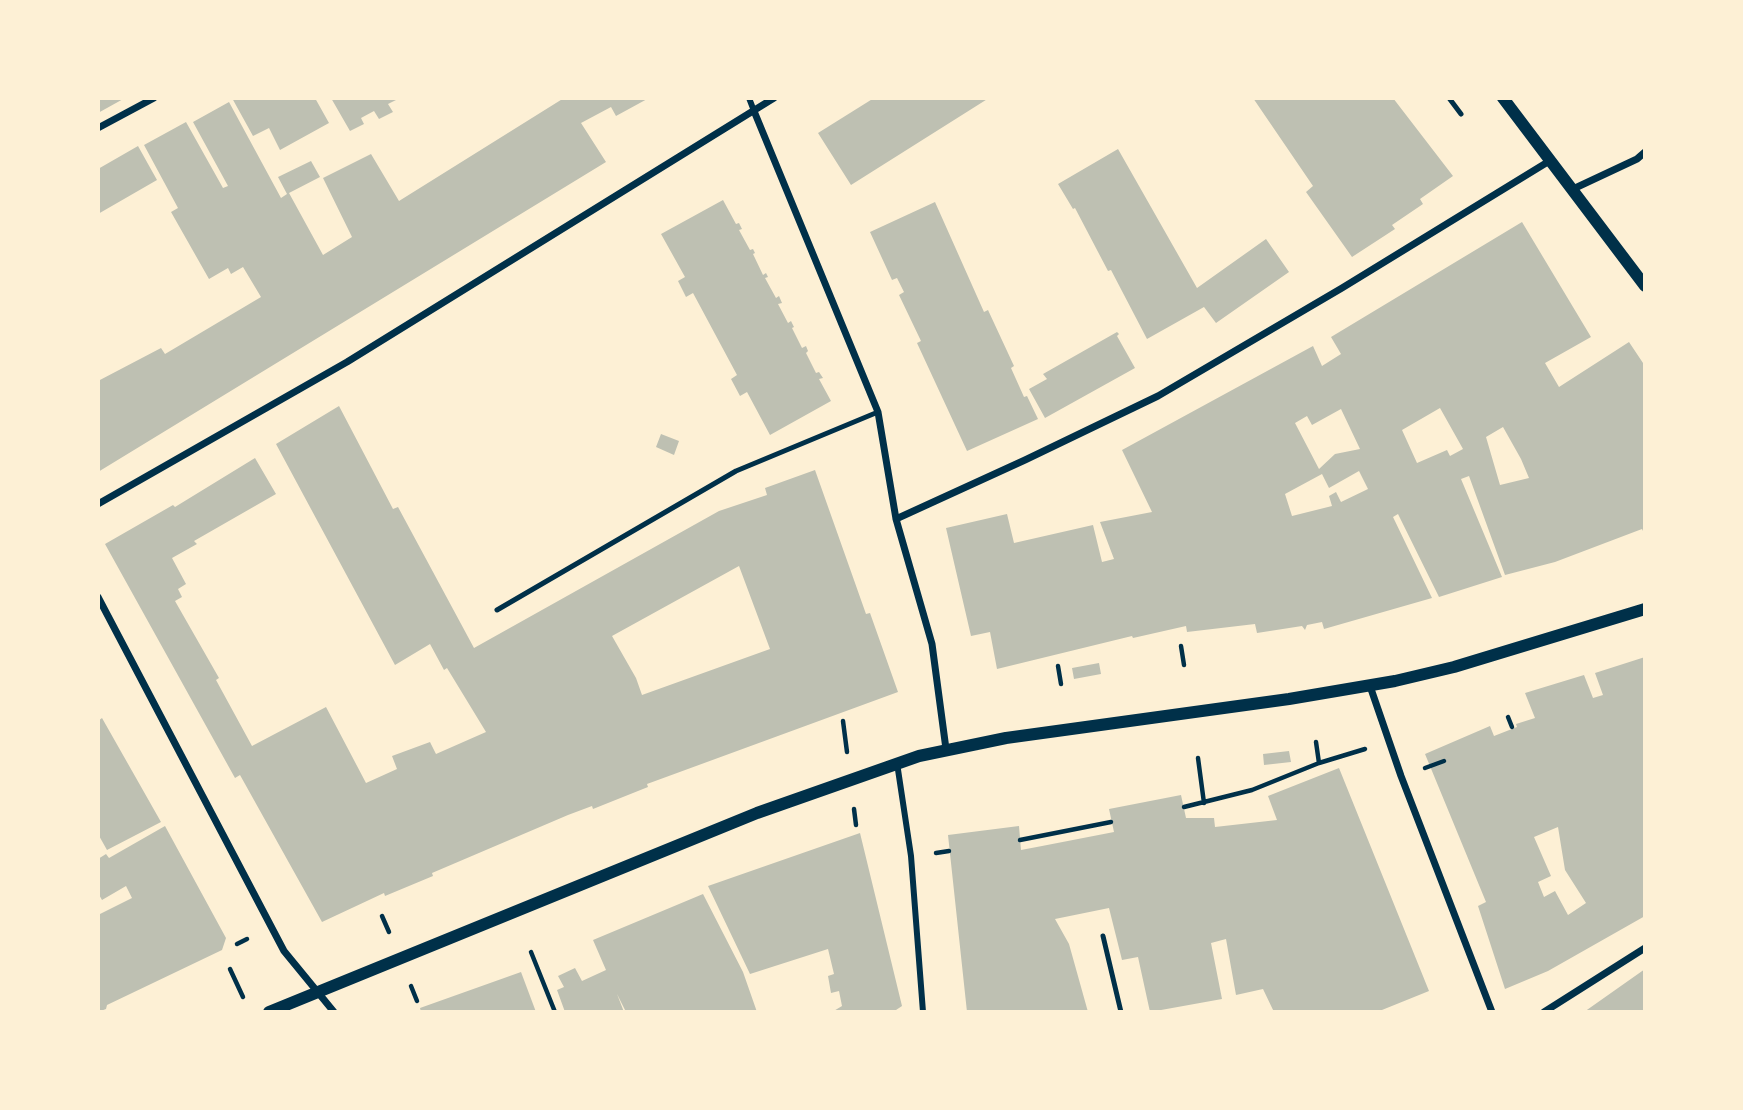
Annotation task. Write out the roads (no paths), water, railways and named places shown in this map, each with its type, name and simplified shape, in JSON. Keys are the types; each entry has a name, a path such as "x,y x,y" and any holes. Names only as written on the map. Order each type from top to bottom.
{"street":[{"path":"98,128 154,98"},
{"path":"748,98 877,412 896,519 932,644 946,749"},
{"path":"98,504 347,362 775,98"},
{"path":"1503,98 1645,286"},
{"path":"1573,189 1637,159 1645,152"},
{"path":"896,519 1157,396 1342,288 1551,160"},
{"path":"98,597 284,951 334,1012"},
{"path":"269,1012 757,813 897,762 946,749 1086,725 1370,686 1454,667 1645,608"},
{"path":"1370,686 1491,1012"},
{"path":"897,762 911,856 923,1012"},
{"path":"1544,1012 1645,948"}],"lane":[{"path":"1448,98 1461,114"},
{"path":"497,610 736,471 877,412"},
{"path":"1103,936 1121,1012"}]}
